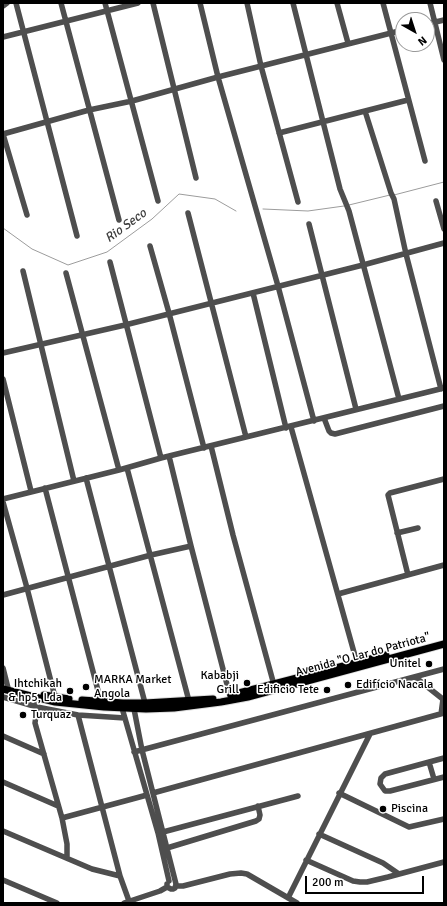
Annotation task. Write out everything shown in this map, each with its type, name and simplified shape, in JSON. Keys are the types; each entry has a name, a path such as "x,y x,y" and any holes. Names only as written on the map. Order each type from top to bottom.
{"main road":[{"name":"Avenida \"O Lar do Patriota\"","path":"5,688 55,697 101,702 145,703 210,699 230,696 274,685 444,640"},
{"name":"Avenida \"O Lar do Patriota\"","path":"5,688 36,698 65,703 134,709 174,708 248,697 444,644"}],"street":[{"path":"3,6 7,3"},
{"path":"16,3 77,236"},
{"path":"61,3 119,220"},
{"path":"105,3 158,201"},
{"path":"3,38 138,3"},
{"path":"153,3 196,178"},
{"path":"200,3 218,77 278,286 314,421"},
{"path":"247,3 261,66 298,202"},
{"path":"293,3 322,122 349,211 399,399"},
{"path":"337,3 348,43"},
{"path":"383,3 425,161"},
{"path":"444,20 435,22 444,60"},
{"path":"27,215 3,134 89,110 175,90 218,77 395,31"},
{"path":"279,133 408,100"},
{"path":"3,499 161,458 442,389 406,254 394,199 365,111"},
{"path":"436,201 444,229"},
{"path":"188,213 246,437"},
{"path":"309,224 356,410"},
{"path":"3,353 125,325 444,243"},
{"path":"150,246 204,448"},
{"path":"110,262 125,325 161,458"},
{"path":"23,271 74,481"},
{"path":"66,273 119,470"},
{"path":"253,293 289,427 357,663"},
{"path":"3,378 32,491"},
{"path":"324,418 329,431 335,434 444,406"},
{"path":"211,446 233,535 274,685"},
{"path":"169,456 230,696"},
{"path":"127,468 189,701"},
{"path":"86,478 145,703"},
{"path":"408,575 388,495 390,493 444,479"},
{"path":"45,488 101,702"},
{"path":"3,502 55,697"},
{"path":"397,533 418,528"},
{"path":"3,594 191,546"},
{"path":"338,594 444,566"},
{"path":"3,668 5,688"},
{"path":"134,752 444,669"},
{"path":"62,818 103,808 443,713 443,699 416,677"},
{"path":"3,697 37,707 78,715 125,718"},
{"path":"36,698 37,707 34,719 62,818 67,844 67,858"},
{"path":"122,708 134,752 163,832 172,884"},
{"path":"134,709 150,794 172,884"},
{"path":"78,715 126,902 160,891 172,884 183,886 230,874 241,873 247,874 297,903"},
{"path":"288,898 339,793 370,734"},
{"path":"3,736 44,754"},
{"path":"444,758 385,774 381,778 380,784 382,789 388,791 444,777"},
{"path":"429,762 434,780"},
{"path":"3,782 58,806"},
{"path":"339,793 409,827 444,819"},
{"path":"163,832 298,796"},
{"path":"166,848 256,821 259,819 260,815 258,806"},
{"path":"3,831 92,869 120,876"},
{"path":"319,834 383,863 399,874"},
{"path":"306,860 353,881 360,882 367,882 444,862"},
{"path":"3,880 57,903"}],"waterway":[{"name":"Rio Seco","path":"394,195 444,182"},
{"name":"Rio Seco","path":"3,228 32,249 68,265 107,252 152,219 179,194 215,199 236,211"},
{"name":"Rio Seco","path":"349,205 390,195"},
{"name":"Rio Seco","path":"263,209 308,211 344,206"}],"place":[{"name":"Unitel","path":"429,664"},
{"name":"Kababji Grill","path":"247,683"},
{"name":"Edifício Nacala","path":"348,685"},
{"name":"MARKA Market Angola","path":"86,687"},
{"name":"Edificio Tete","path":"327,690"},
{"name":"Ihtchikah & hp5, Lda","path":"70,691"},
{"name":"Turquaz","path":"23,715"},
{"name":"Piscina","path":"383,809"}]}
